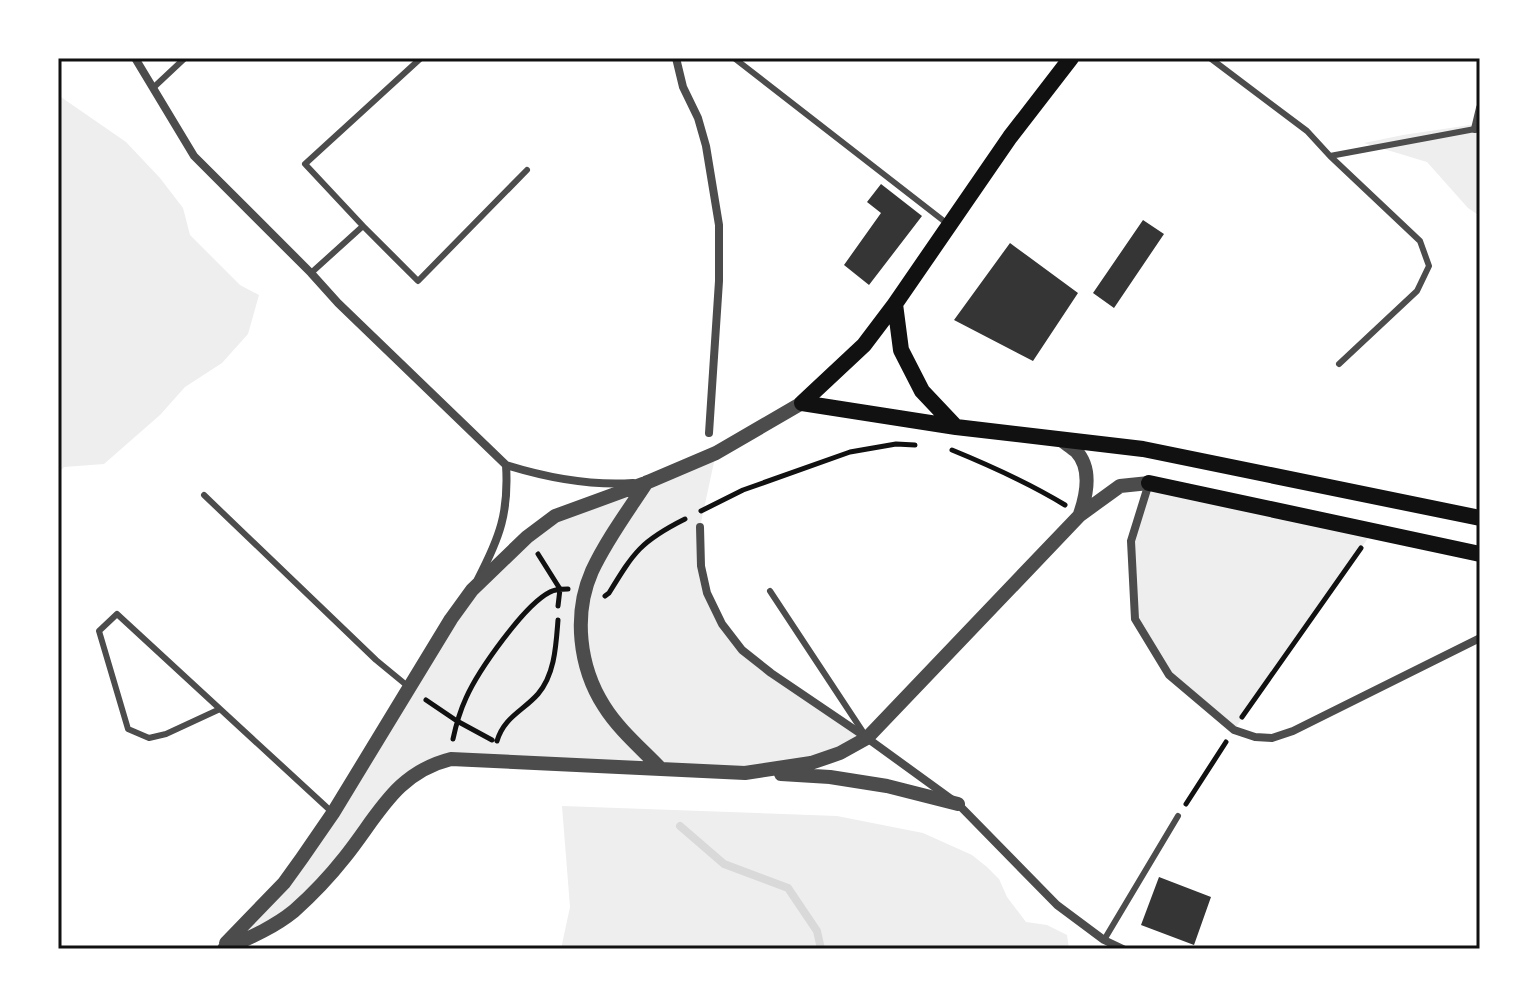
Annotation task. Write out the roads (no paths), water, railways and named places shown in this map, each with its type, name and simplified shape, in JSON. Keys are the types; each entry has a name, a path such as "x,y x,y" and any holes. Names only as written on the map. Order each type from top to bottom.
{"main road":[{"path":"802,403 864,345 1010,137 1071,58"},
{"path":"895,304 901,350 922,391 956,427"},
{"path":"802,403 956,427 1143,449 1480,518"},
{"path":"1149,483 1480,554"}],"street":[{"path":"135,58 194,156 338,303 506,465 540,476 575,482 648,482"},
{"path":"676,58 683,87 698,118 706,146 719,225 719,281 709,433"},
{"path":"1478,128 1480,108"},
{"path":"222,949 284,883 333,813 451,619 472,590 527,537 555,516 716,453 802,403"},
{"path":"1060,439 1078,453 1086,473 1087,494 1080,515"},
{"path":"472,590 499,534 506,511 506,465"},
{"path":"648,482 605,546 591,573 581,618 581,643 593,687 604,707 661,769"},
{"path":"745,773 811,763 840,753 867,738 1080,515 1120,486 1149,483 1131,541 1135,619 1169,675 1234,730 1255,737 1272,738 1293,731 1480,638"},
{"path":"700,527 701,566 707,593 722,624 742,650 958,804 1057,905 1104,940 1123,949"},
{"path":"222,949 269,929 294,911 345,857 383,805 412,775 432,764 451,759 830,777 887,786 958,804"}],"lane":[{"path":"153,88 185,58"},
{"path":"421,58 305,164 363,226 418,281 527,170"},
{"path":"734,58 949,225"},
{"path":"1210,58 1307,131 1420,241 1429,266 1417,291 1339,364"},
{"path":"1330,156 1478,128"},
{"path":"311,273 363,226"},
{"path":"204,495 376,660 410,688"},
{"path":"770,591 867,738"},
{"path":"220,709 166,734 149,738 128,729 99,631 117,614 333,813"},
{"path":"1104,940 1178,816"}],"waterway":[{"path":"680,826 724,864 788,888 817,931 821,949"}]}
